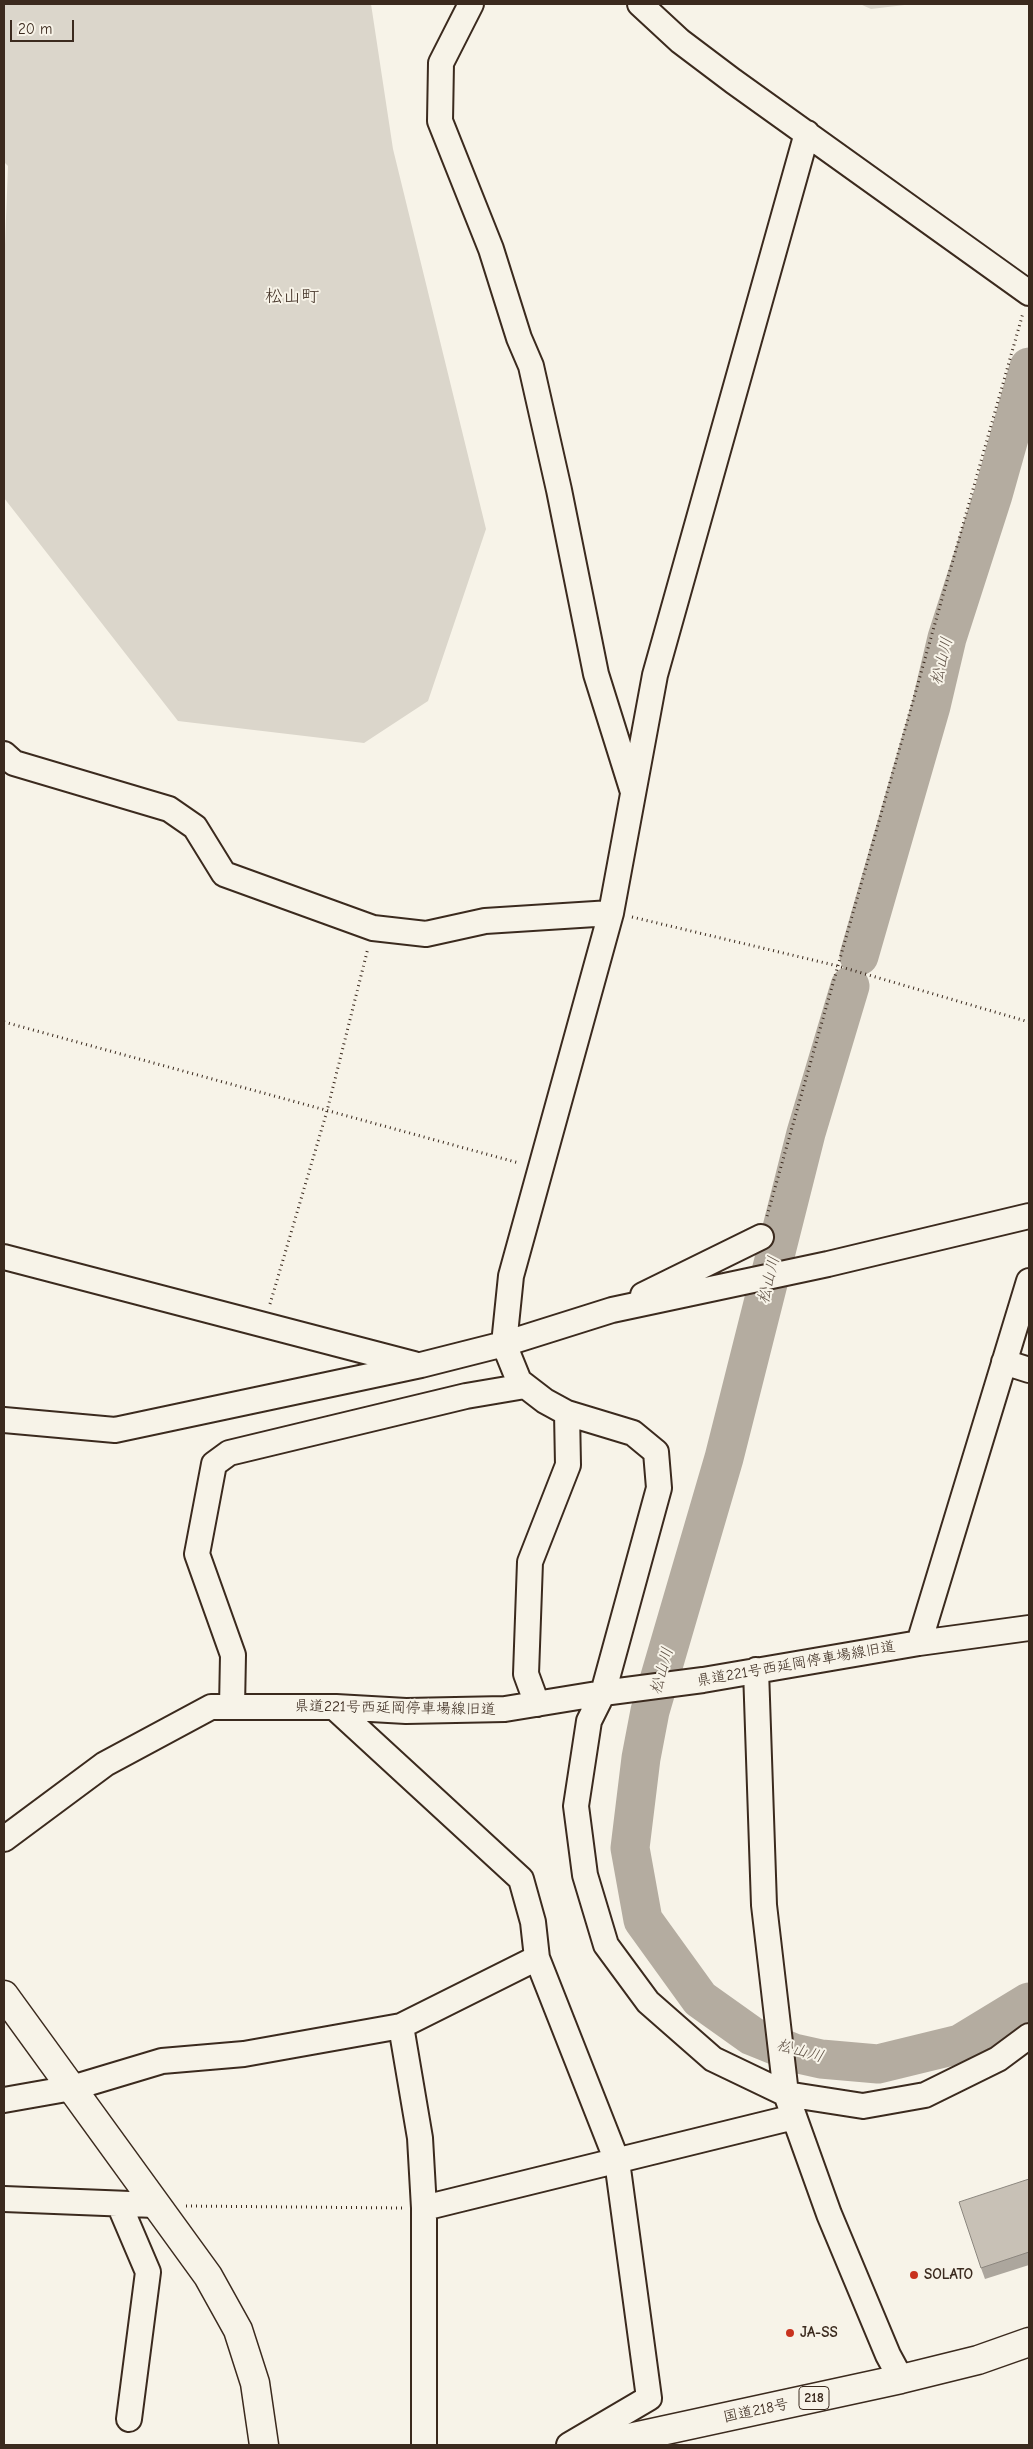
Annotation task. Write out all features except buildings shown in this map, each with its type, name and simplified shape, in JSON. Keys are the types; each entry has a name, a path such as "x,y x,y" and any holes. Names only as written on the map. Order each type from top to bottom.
{"main road":[{"path":"4,1995 208,2276 238,2330 254,2382 264,2445"},
{"name":"国道218号","path":"597,2445 901,2379 978,2360 1029,2342"}],"street":[{"path":"471,4 441,63 440,121 491,249 519,338 531,366 559,490 596,674 633,794"},
{"path":"640,4 680,41 1029,293"},
{"path":"807,133 655,675 612,912 511,1276 504,1344 519,1381 545,1401 567,1413 633,1433 656,1452 659,1488 603,1692 589,1722 576,1806 585,1876 606,1945 648,2002 713,2059 786,2093 863,2106 925,2095 998,2059 1029,2036"},
{"path":"4,754 14,763 169,809 195,827 224,874 373,928 426,934 485,921 612,912"},
{"path":"4,1420 115,1430 421,1365 504,1344 612,1310 828,1264 1029,1216"},
{"path":"612,1310 761,1237"},
{"path":"4,1257 263,1326 421,1365"},
{"path":"919,1643 1029,1281"},
{"path":"1004,1362 1029,1370"},
{"path":"232,1707 233,1656 197,1554 214,1464 229,1453 466,1396 525,1386"},
{"path":"537,1704 526,1674 530,1562 568,1465 567,1413"},
{"name":"県道221号西延岡停車場線旧道","path":"4,1839 105,1764 211,1707 334,1707 426,1710 505,1709 603,1692 703,1680 919,1643 1029,1628"},
{"path":"756,1670 764,1906 786,2093 829,2214 888,2355 901,2379"},
{"path":"334,1707 521,1879 532,1922 537,1958 617,2161 648,2398 569,2445"},
{"path":"4,2100 72,2088 162,2061 244,2054 401,2026 537,1958"},
{"path":"401,2026 420,2138 424,2208 424,2445"},
{"path":"424,2208 794,2117"},
{"path":"4,2199 155,2205"},
{"path":"119,2204 148,2272 129,2419"}],"path":[{"path":"761,1237 1029,293"},
{"path":"612,912 838,966 1029,1022"},
{"path":"263,1326 328,1111 373,928"},
{"path":"4,1022 540,1169"},
{"path":"155,2205 424,2208"}],"shaded area":[{"path":"4,4 371,4 393,149 486,529 428,701 364,743 178,721 4,498 4,271 8,166 4,162"},
{"path":"860,4 913,4 871,9"}],"waterway":[{"name":"松山川","path":"859,956 931,706 947,638 993,495 1029,367"},
{"name":"松山川","path":"850,986 806,1133 724,1458 650,1711 641,1758 630,1848 643,1920 700,1999 752,2036 794,2053 821,2059 878,2064 960,2044 1029,2002"}],"place":[{"name":"SOLATO","path":"914,2275"},
{"name":"JA-SS","path":"790,2333"}],"district":[{"name":"松山町","path":"292,297"}]}
